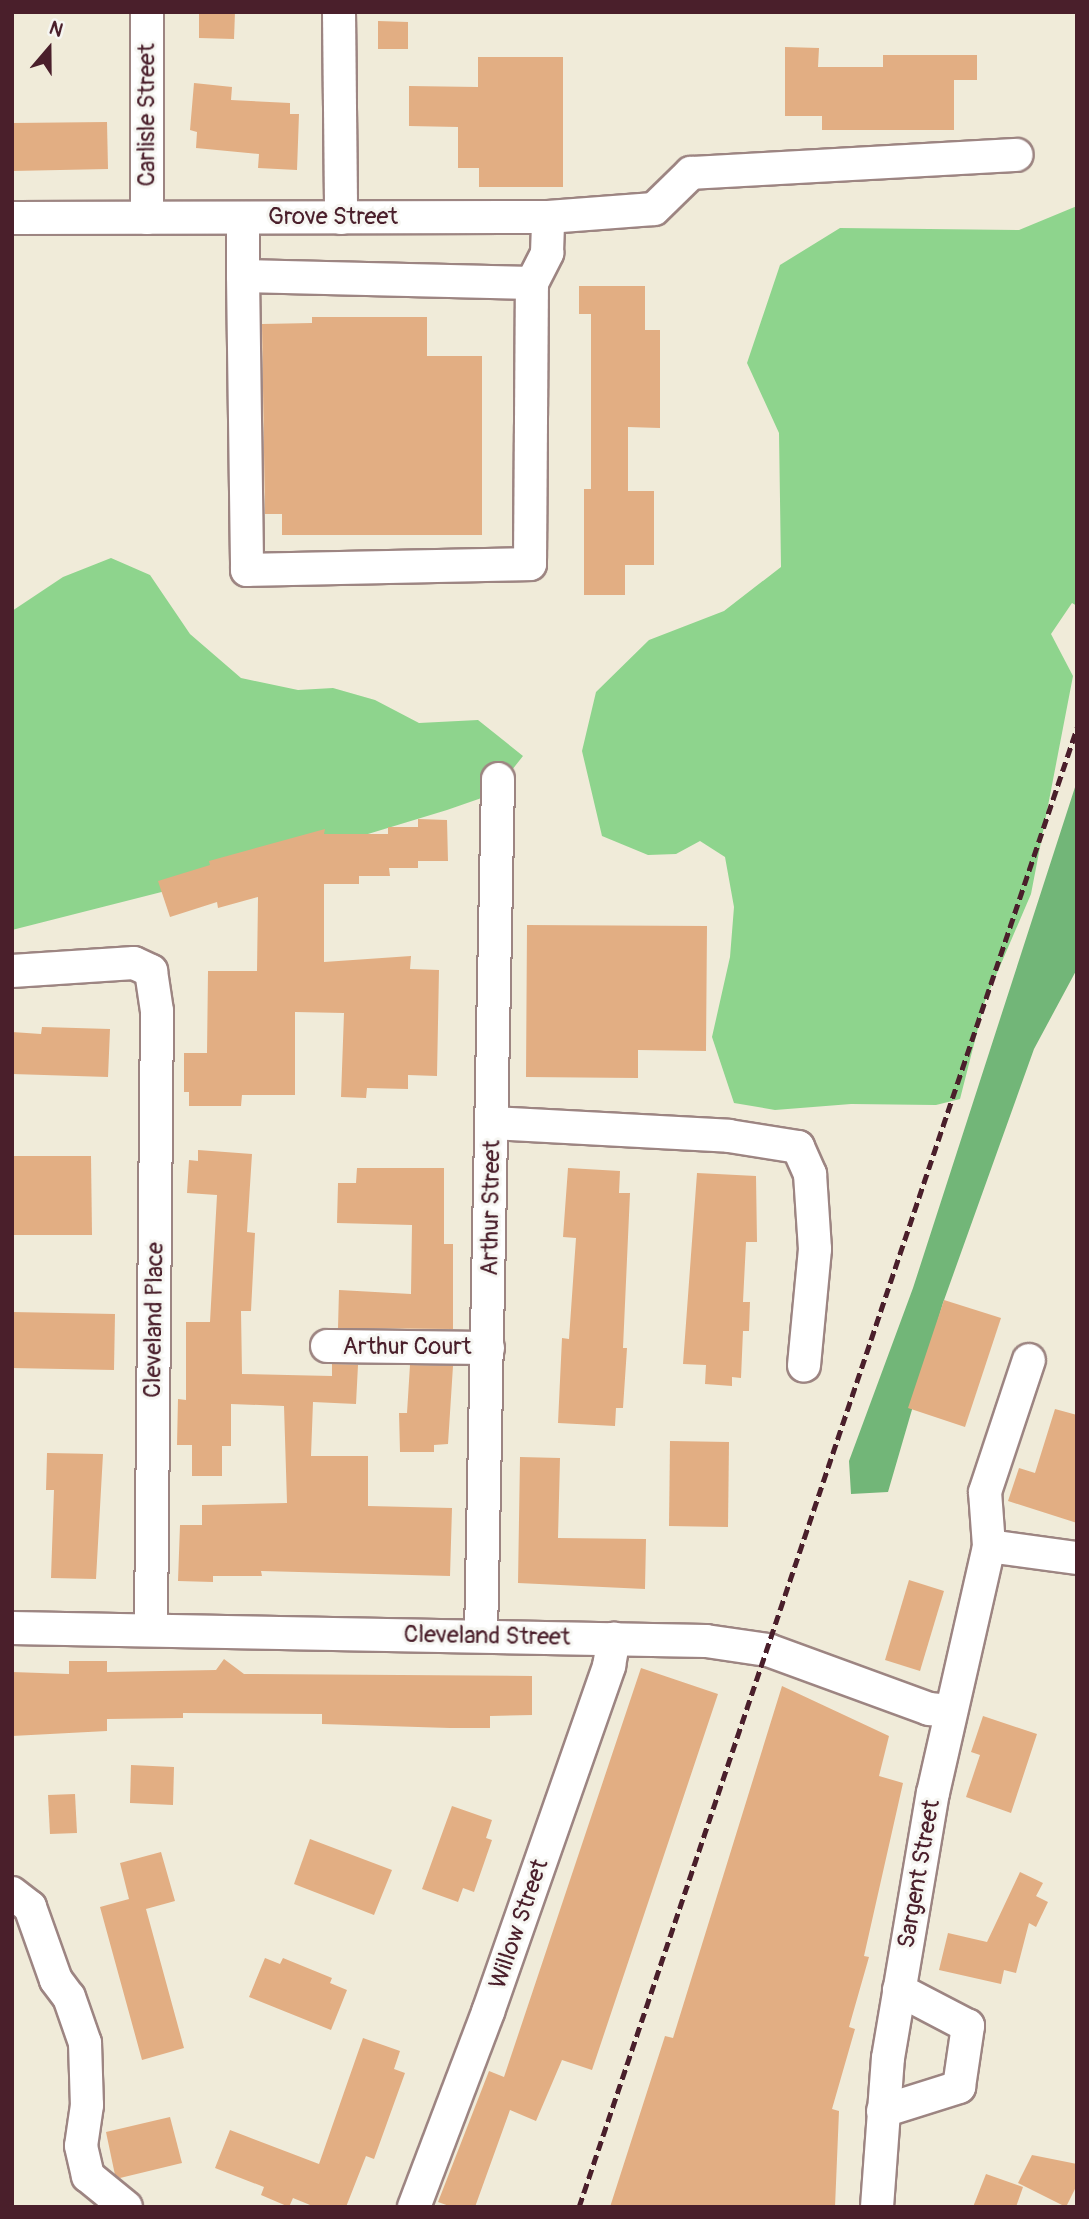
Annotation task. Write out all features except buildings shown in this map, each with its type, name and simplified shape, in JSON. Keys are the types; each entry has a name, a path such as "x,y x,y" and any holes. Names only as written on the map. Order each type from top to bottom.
{"street":[{"name":"Carlisle Street","path":"147,12 147,218"},
{"path":"339,12 341,218"},
{"name":"Grove Street","path":"12,218 548,217 654,209 691,173 1017,155"},
{"path":"243,218 247,570 530,564 532,283 547,253 548,217"},
{"path":"243,276 532,283"},
{"name":"Arthur Street","path":"481,1636 498,779"},
{"name":"Cleveland Place","path":"12,971 134,964 151,971 157,1011 151,1629"},
{"path":"492,1123 729,1136 798,1147 810,1174 815,1249 804,1366"},
{"name":"Arthur Court","path":"327,1346 488,1348"},
{"name":"Sargent Street","path":"877,2207 883,2110 899,1990 950,1711 989,1546 985,1492 1029,1360"},
{"path":"989,1546 1077,1558"},
{"name":"Cleveland Street","path":"12,1628 614,1638 706,1642 768,1650 929,1709 950,1711"},
{"name":"Willow Street","path":"414,2207 498,1986 609,1666 614,1638"},
{"path":"12,1893 30,1907 36,1919 56,1980 69,1997 85,2043 87,2105 81,2146 88,2176 125,2207"},
{"path":"883,2110 959,2087 968,2026 899,1990"}],"green space":[{"path":"1077,206 1077,606 1072,603 1051,634 1073,676 1031,894 985,1001 960,1099 936,1105 851,1104 775,1110 734,1103 712,1037 730,957 734,907 725,857 700,841 676,854 648,855 602,836 582,751 596,692 649,640 724,611 781,567 779,433 747,363 780,265 840,228 1019,230"},
{"path":"111,558 150,575 190,634 241,678 298,690 333,688 375,700 419,723 478,720 523,756 493,794 447,810 256,868 12,930 12,611 63,577"},
{"path":"1077,781 1077,969 1034,1049 943,1303 888,1492 851,1494 849,1461 913,1288"}],"railway":[{"path":"579,2207 1077,728"}]}
